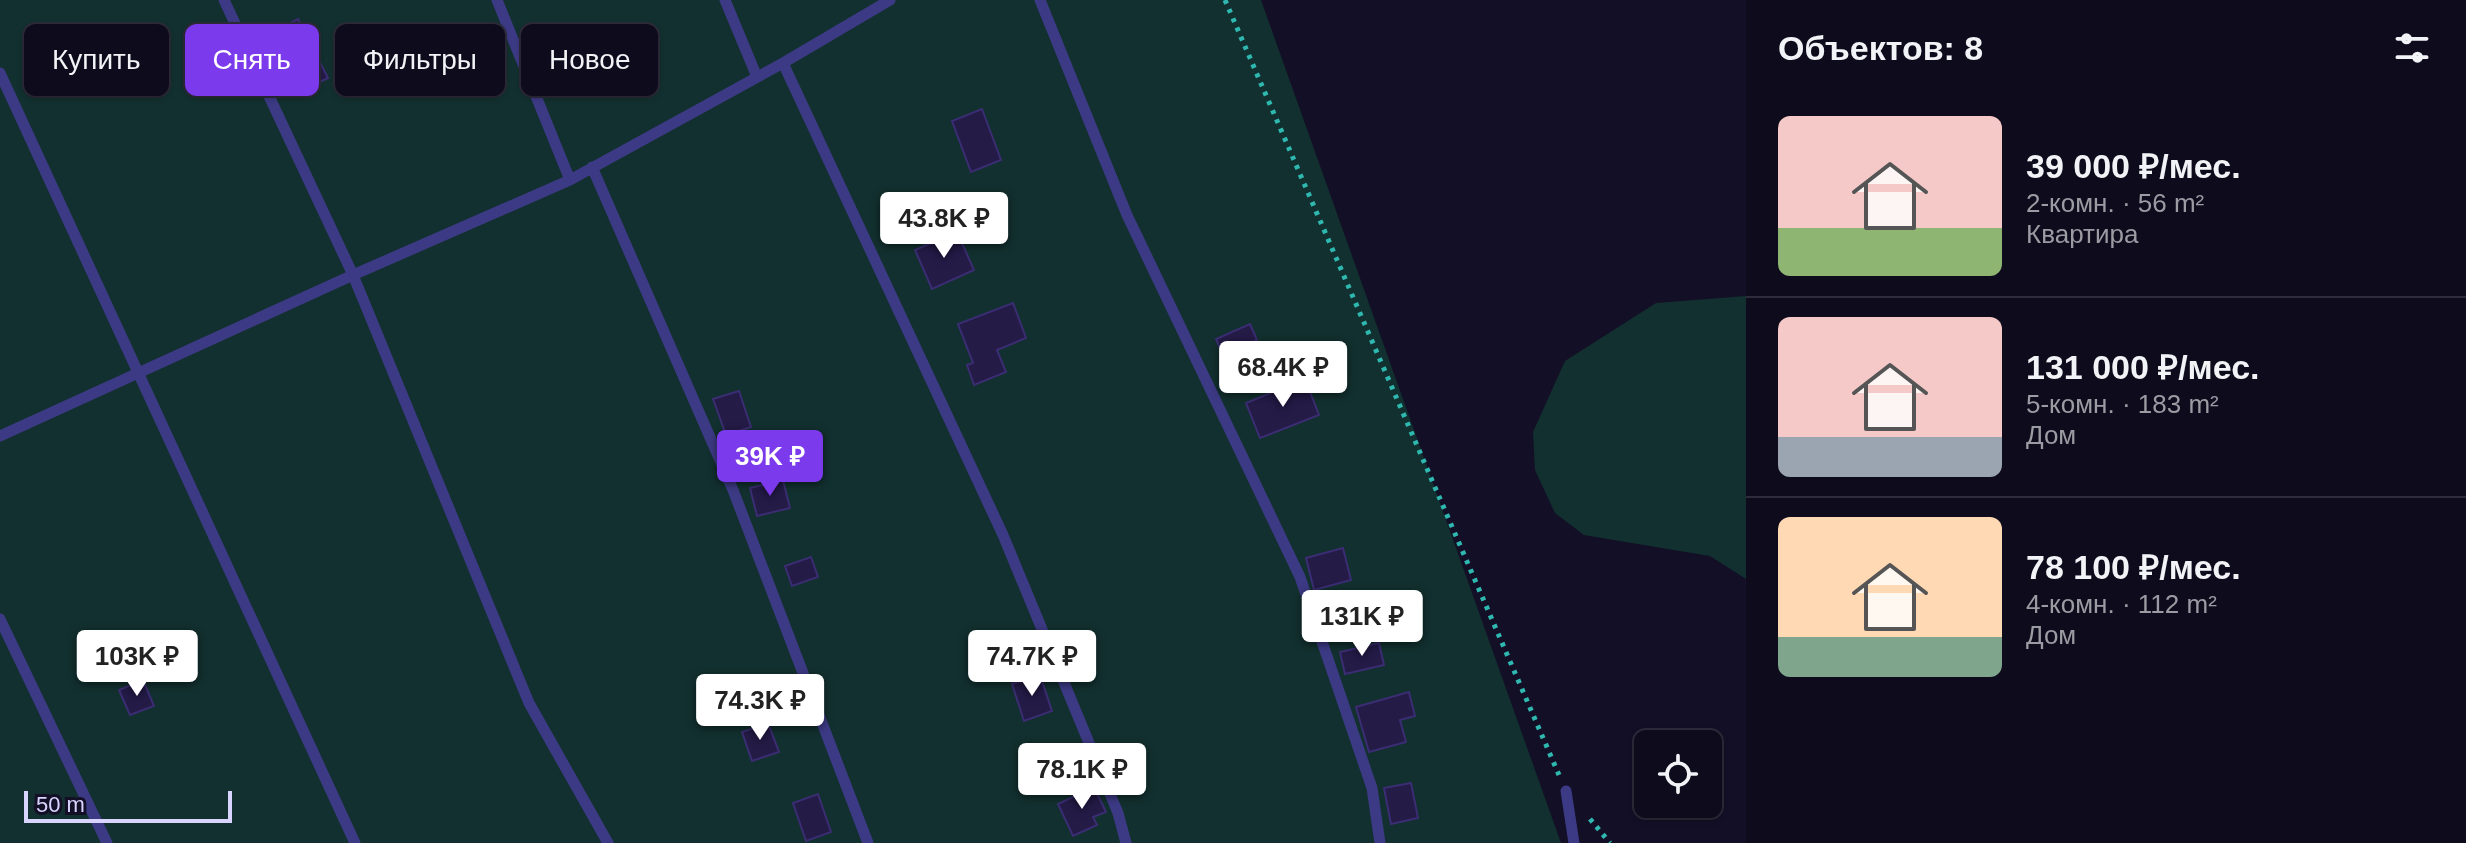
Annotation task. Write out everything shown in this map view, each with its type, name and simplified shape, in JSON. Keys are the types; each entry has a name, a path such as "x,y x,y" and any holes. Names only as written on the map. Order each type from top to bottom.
{"lane":[{"path":"224,0 353,275 529,703 608,843"},
{"path":"497,0 570,180"},
{"path":"725,0 757,77"},
{"path":"0,436 570,180 783,63 890,0"},
{"path":"1040,0 1127,215 1300,577 1372,788 1380,843"},
{"path":"783,63 1003,535 1118,813 1126,843"},
{"path":"0,73 355,843"},
{"path":"592,167 733,490 868,843"},
{"path":"0,619 107,843"},
{"path":"1566,791 1574,843"}],"path":[{"path":"1225,0 1566,791 1610,843"}],"green space":[{"path":"0,0 1261,0 1561,843 0,843"},
{"path":"1746,296 1746,579 1710,556 1584,535 1555,513 1535,470 1533,432 1565,361 1656,303"}],"building":[{"path":"319,60 328,78 319,82"},
{"path":"982,109 1001,160 971,172 952,121"},
{"path":"957,232 974,270 932,289 915,250"},
{"path":"1013,303 1026,338 997,350 1006,372 974,385 967,365 973,363 958,324"},
{"path":"1250,324 1257,340 1249,344 1255,359 1229,369 1216,339"},
{"path":"1305,379 1319,415 1260,438 1246,403"},
{"path":"739,391 751,427 726,435 713,399"},
{"path":"783,480 790,508 757,516 750,488"},
{"path":"1343,548 1351,580 1314,590 1306,558"},
{"path":"811,557 818,577 792,586 785,566"},
{"path":"1379,643 1384,665 1345,674 1340,652"},
{"path":"1040,675 1052,711 1024,721 1012,684"},
{"path":"143,680 154,706 130,715 119,690"},
{"path":"1409,692 1415,716 1400,720 1406,742 1369,752 1356,707"},
{"path":"768,723 779,752 752,761 742,732"},
{"path":"1411,783 1418,818 1391,824 1384,788"},
{"path":"1094,787 1106,812 1093,817 1097,825 1073,836 1058,804"},
{"path":"818,794 831,832 806,841 793,803"}]}
